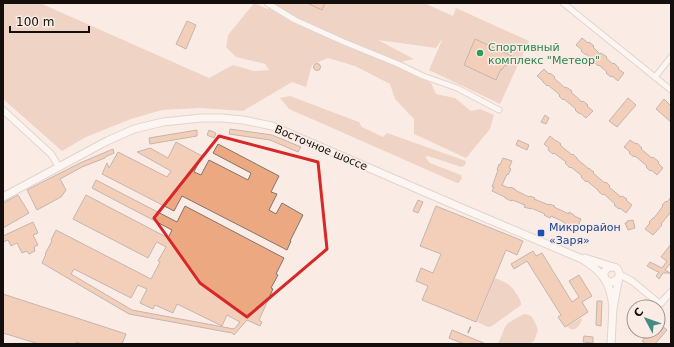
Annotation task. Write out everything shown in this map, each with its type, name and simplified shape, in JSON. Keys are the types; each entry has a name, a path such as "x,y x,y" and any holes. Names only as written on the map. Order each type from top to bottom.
{"main road":[{"name":"Восточное шоссе","path":"3,197 107,141 134,129 164,122 201,118 243,120 272,126 457,206 618,273 613,308 611,344"},
{"name":"Восточное шоссе","path":"569,253 598,270 605,278 611,295 613,308"},
{"path":"609,267 618,273 617,280 613,282 608,281 605,278 604,273 609,267"}],"street":[{"path":"267,3 295,20 423,76 457,88 499,110"},
{"path":"563,3 671,90"},
{"path":"655,77 671,57"},
{"path":"3,110 51,154 59,167"},
{"path":"618,273 632,281 660,304 671,292"}],"highlighted area":[{"path":"219,136 318,162 327,249 247,317 200,283 154,218"}],"shaded area":[{"path":"3,3 40,3 209,78 233,65 254,71 269,70 265,64 236,57 226,47 228,35 254,3 268,9 271,3 424,3 453,16 456,8 529,41 500,104 429,70 443,38 436,48 378,40 414,59 392,64 431,83 436,94 455,98 471,111 480,109 494,115 490,129 466,158 414,134 414,119 395,99 390,84 355,66 328,58 312,65 306,87 292,82 243,111 199,108 162,110 131,119 86,137 62,151 3,99"},
{"path":"290,96 359,122 362,127 383,137 387,133 466,161 464,166 461,167 428,156 425,157 430,163 461,175 462,178 459,183 457,183 289,109 280,98"},
{"path":"495,278 511,286 521,301 521,305 492,326 488,327 477,322"},
{"path":"525,314 532,317 538,330 534,341 529,344 498,344 508,323"},
{"path":"581,318 582,320 579,326 576,328 570,329 567,326"}],"building":[{"path":"307,3 325,3 322,10"},
{"path":"187,21 196,25 186,49 176,44"},
{"path":"582,38 594,46 593,47 600,54 601,53 607,57 606,58 613,64 614,63 619,68 618,69 624,73 618,81 606,73 607,72 594,62 595,61 581,51 582,50 576,45"},
{"path":"475,39 512,56 507,66 505,65 502,70 501,69 496,80 464,65"},
{"path":"317,64 320,67 317,70 314,67"},
{"path":"544,69 555,77 554,78 565,88 566,87 572,91 571,92 582,102 583,101 588,105 587,106 593,111 586,118 577,112 575,110 576,109 564,99 563,100 559,96 560,95 548,85 547,86 537,76"},
{"path":"628,98 636,105 617,127 609,121"},
{"path":"664,99 671,106 671,122 656,109"},
{"path":"545,115 549,118 546,124 541,122"},
{"path":"230,129 272,135 301,147 298,152 270,140 229,134"},
{"path":"197,130 197,136 150,144 149,138"},
{"path":"209,130 216,133 214,138 207,135"},
{"path":"550,136 572,155 573,154 605,183 606,182 610,186 609,187 621,197 622,196 627,199 626,200 632,205 626,213 614,205 615,204 604,194 603,195 587,181 586,182 581,177 582,176 565,163 566,162 548,150 549,148 544,144"},
{"path":"518,140 529,145 527,150 516,145"},
{"path":"630,140 636,144 637,143 642,148 641,149 659,162 658,163 663,168 657,175 651,170 650,171 646,167 647,166 629,153 630,152 624,147"},
{"path":"176,142 202,156 194,172 201,175 209,160 248,180 251,173 213,153 218,144 279,176 271,192 277,194 269,210 276,214 282,203 303,215 287,250 182,196 174,211 102,174 107,163 109,168 118,152 167,177 171,171 137,152 150,148 168,158"},
{"path":"113,149 114,153 82,167 60,179 66,190 61,197 37,210 27,190 80,163"},
{"path":"503,158 512,161 509,168 511,169 502,185 515,189 529,197 535,198 534,199 549,205 555,206 554,207 569,214 569,212 581,219 577,228 551,216 550,218 544,215 545,214 531,208 524,207 525,205 512,200 511,201 492,191 499,164 500,165"},
{"path":"96,180 177,222 185,206 284,258 276,274 278,275 271,288 273,289 259,320 262,322 260,326 247,320 234,335 232,333 129,314 42,263 56,230 151,279 160,262 158,261 166,247 157,242 148,258 73,219 86,195 168,238 172,230 92,188","holes":["74,269 131,298 138,285 147,289 140,303 153,309 155,305 173,313 177,304 222,326 227,315 240,322 234,329 132,310 71,274"]},
{"path":"18,195 29,213 3,228 3,203"},
{"path":"671,197 671,212 653,235 645,229 663,206 662,205"},
{"path":"418,200 423,202 418,213 413,211"},
{"path":"436,206 523,241 517,255 506,250 476,322 422,300 428,286 416,281 421,268 433,273 441,254 420,246"},
{"path":"633,220 635,228 628,230 625,223"},
{"path":"33,222 38,233 33,235 38,245 34,247 35,251 29,254 27,251 22,253 17,243 11,246 8,240 3,242 3,236"},
{"path":"671,244 671,264 665,270 670,273 663,273 659,279 656,276 659,272 647,266 650,262 662,268 667,261 661,257"},
{"path":"533,251 536,256 542,253 572,302 579,297 569,281 579,275 592,296 582,302 588,312 565,327 558,317 561,315 527,261 514,269 511,264"},
{"path":"3,294 126,334 122,344 82,344 76,342 76,344 39,344 3,333"},
{"path":"597,301 602,301 601,326 596,325"},
{"path":"452,330 486,344 464,344 449,338"},
{"path":"584,336 593,337 593,343 583,342"},
{"path":"644,339 659,339 655,344 646,344 642,341"}],"railway":[{"path":"468,333 473,321"}],"place":[{"name":"Спортивный комплекс \"Метеор\"","path":"480,53"},
{"name":"Микрорайон «Заря»","path":"541,233"}]}
